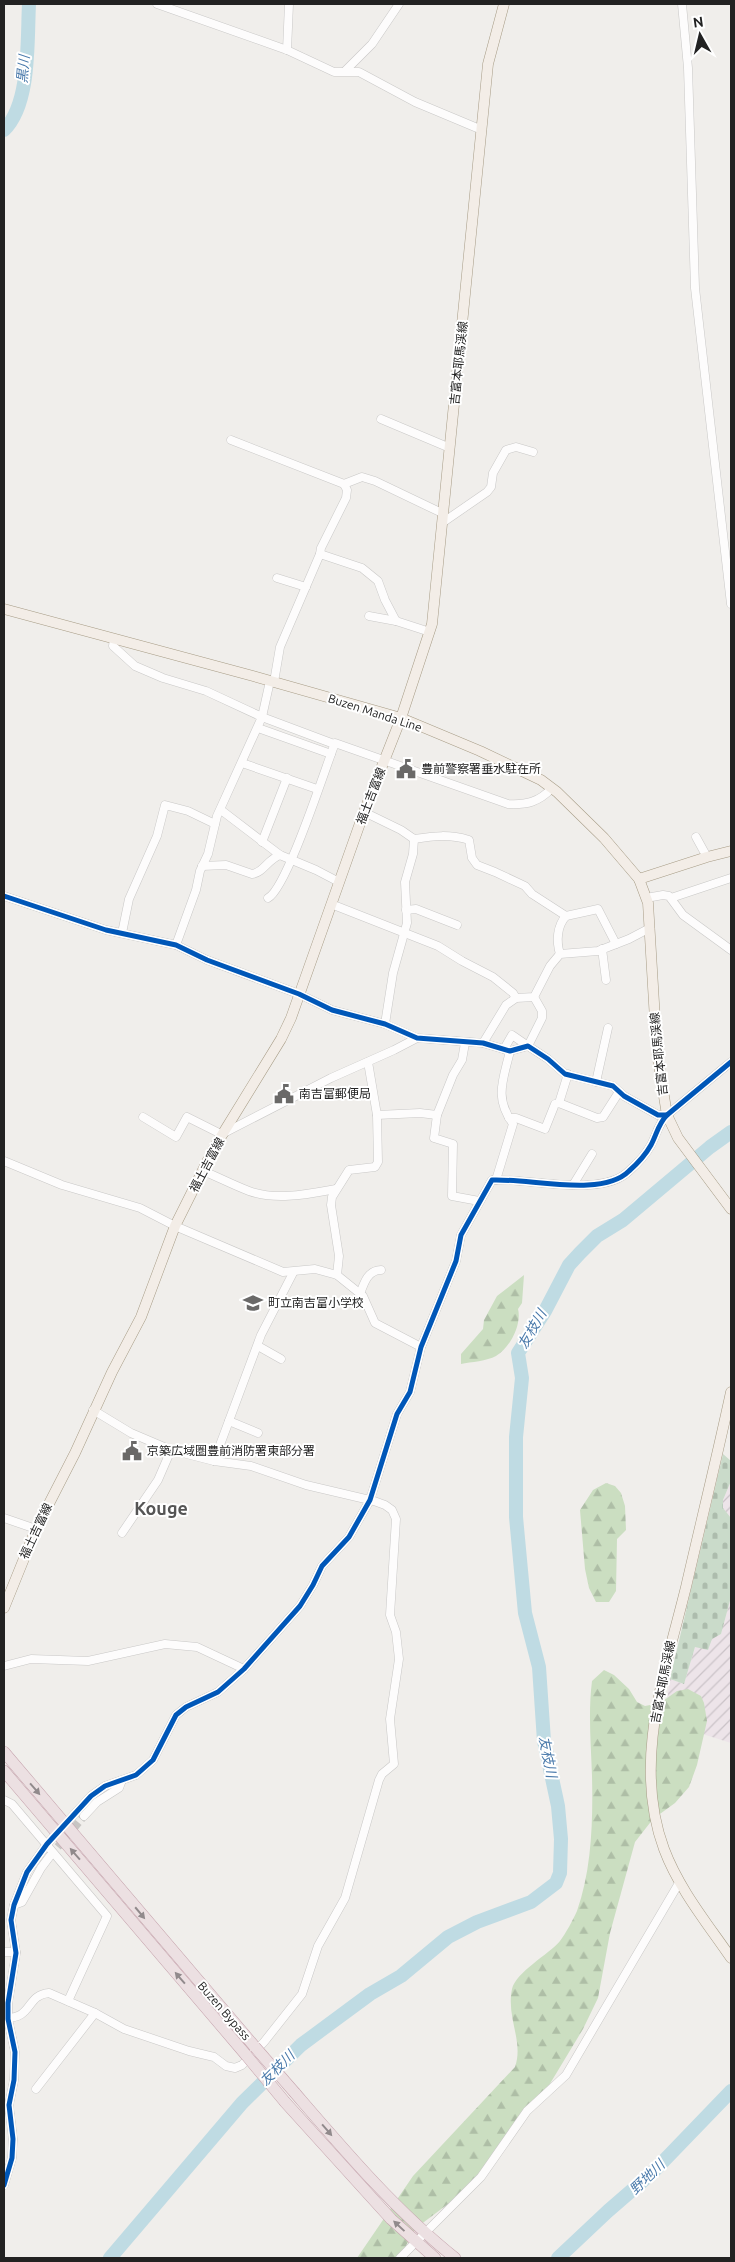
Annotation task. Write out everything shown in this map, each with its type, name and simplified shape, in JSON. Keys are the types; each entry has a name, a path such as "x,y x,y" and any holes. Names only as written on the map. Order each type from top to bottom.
{"highway":[{"name":"Buzen Bypass","path":"4,1752 66,1824 251,2051 285,2102 346,2170 435,2258"},
{"name":"Buzen Bypass","path":"4,1772 251,2051 295,2093 358,2165 425,2233 455,2258"}],"main road":[{"name":"吉富本耶馬渓線","path":"401,718 430,632 434,614 488,64 504,4"},
{"name":"Buzen Manda Line","path":"4,609 272,681 401,718 480,751 542,780 552,788 604,838 639,880"},
{"name":"福土吉富線","path":"4,1608 36,1529 75,1453 93,1410 141,1318 175,1226 223,1134 281,1039 364,812 401,718"},
{"path":"639,880 706,856 731,851"},
{"name":"吉富本耶馬渓線","path":"639,880 646,898 650,928 657,1053 667,1115 678,1138 729,1205"},
{"name":"吉富本耶馬渓線","path":"731,1392 719,1449 672,1636 652,1741 650,1784 656,1821 664,1848 679,1883 731,1958"}],"street":[{"path":"157,4 287,50 334,72 359,72 415,102 482,130"},
{"path":"287,50 288,4"},
{"path":"345,71 372,44 399,4"},
{"path":"682,4 688,68 695,288 731,604"},
{"path":"381,419 450,448"},
{"path":"176,945 196,890 202,866 208,854 215,824 262,717 280,646 306,588 321,548 346,498 347,490 344,484 231,440"},
{"path":"344,484 362,477 375,481 442,518 487,492 491,487 492,473 506,450 516,447 534,452"},
{"path":"320,554 362,568 378,581 396,621"},
{"path":"277,578 306,588"},
{"path":"369,616 396,621 430,632"},
{"path":"114,639 113,646 135,666 164,678 206,691 262,717 334,744 384,762 453,783 496,801 508,804 532,803 542,798 552,788"},
{"path":"258,728 330,754"},
{"path":"268,898 274,895 290,861 334,744"},
{"path":"242,763 317,789"},
{"path":"262,842 287,778"},
{"path":"122,934 129,898 157,836 165,805 188,811 215,824"},
{"path":"221,810 280,855 339,882"},
{"path":"364,812 414,839 438,835 453,835 469,840 472,858 477,865 524,886 532,894 566,916"},
{"path":"696,837 706,856"},
{"path":"386,1024 393,973 407,924 405,882 413,854 414,839"},
{"path":"202,866 226,865 257,874 271,858 280,855"},
{"path":"646,898 662,895 671,898 731,878"},
{"path":"4,896 122,934 176,945 207,960 299,994 332,1010 386,1024 417,1038 483,1043 507,1050 528,1046"},
{"path":"671,898 683,916 731,950"},
{"path":"331,904 438,946 493,977 514,993 516,998"},
{"path":"406,910 416,909 456,925"},
{"path":"560,954 557,944 561,922 566,916 598,909 616,944"},
{"path":"528,1046 542,1018 542,1011 535,1002 534,997 550,966 560,954 602,949 650,928"},
{"path":"602,949 606,980"},
{"path":"483,1043 506,1005 516,998 534,997"},
{"path":"596,1082 607,1042 608,1028"},
{"path":"496,1180 513,1124 502,1103 502,1086 507,1050 512,1035 568,1074 613,1086 619,1092 658,1115 667,1115"},
{"path":"143,1117 176,1137 187,1117 223,1134 331,1078 417,1038"},
{"path":"466,1043 462,1060 452,1075 436,1115 434,1138 453,1144 452,1196 479,1201"},
{"path":"336,1276 339,1256 331,1205 332,1197 349,1170 375,1167 378,1162 377,1115 368,1062"},
{"path":"4,2184 13,2139 9,2105 14,2080 15,2052 6,2018 16,1952 11,1920 14,1905 27,1872 47,1844 91,1796 105,1786 136,1775 153,1760 176,1715 218,1692 244,1669 300,1606 322,1566 349,1537 370,1500 397,1414 410,1392 421,1347 456,1260 461,1235 492,1180 508,1179 583,1187 621,1179 651,1145 660,1123 667,1115 731,1062"},
{"path":"509,1118 516,1118 544,1129 555,1104 559,1103 568,1074"},
{"path":"559,1103 597,1118 604,1117 619,1092"},
{"path":"377,1115 420,1113 436,1115"},
{"path":"573,1185 592,1154"},
{"path":"4,1161 62,1185 140,1208 175,1226 284,1272 293,1273 316,1269 336,1276 363,1296 375,1323 421,1347"},
{"path":"203,1171 250,1191 270,1196 292,1196 336,1190"},
{"path":"360,1294 370,1273 381,1270"},
{"path":"214,1461 261,1335 293,1273"},
{"path":"258,1346 281,1359"},
{"path":"6,2018 20,2016 27,2011 34,1999 41,1994 49,1993 95,2013 124,2029 189,2051 214,2057 226,2066 235,2068 242,2065 264,2042 302,1994 318,1946 345,1898 379,1780 382,1774 394,1764 390,1720 399,1659 396,1632 390,1615 396,1519 392,1510 385,1504 306,1486 251,1466 214,1461 171,1450 131,1433 93,1410"},
{"path":"230,1421 258,1433"},
{"path":"122,1533 158,1480 171,1450"},
{"path":"4,1518 36,1529"},
{"path":"4,1666 31,1659 88,1661 165,1644 198,1647 244,1669"},
{"path":"84,1816 96,1802 119,1788 122,1780"},
{"path":"4,1800 12,1804 107,1916 68,2001"},
{"path":"14,1905 22,1902 50,1856"},
{"path":"400,2258 481,2177 527,2111 566,2075 679,1883"},
{"path":"4,1952 16,1952"},
{"path":"36,2089 95,2013"}],"shaded area":[{"path":"731,1481 731,1518 723,1509 723,1500"},
{"path":"731,1597 731,1743 690,1730 665,1712 670,1679 684,1684 695,1647 721,1634"}],"green space":[{"path":"524,1275 522,1303 518,1309 518,1322 510,1342 492,1358 461,1364 461,1354 483,1329 484,1320 497,1296"},
{"path":"723,1454 731,1461 731,1481 723,1500 723,1508 731,1518 731,1597 721,1634 712,1639 708,1650 695,1647 684,1684 670,1679"},
{"path":"606,1483 615,1486 621,1493 625,1506 626,1530 617,1539 616,1591 609,1602 596,1602 589,1588 585,1569 580,1510 593,1490"},
{"path":"604,1670 614,1675 629,1689 637,1702 645,1706 660,1703 677,1691 688,1689 701,1696 707,1721 697,1765 689,1787 675,1803 653,1819 635,1842 610,1933 598,1998 583,2029 548,2087 492,2162 460,2195 416,2228 399,2258 357,2258 413,2176 515,2067 517,2048 511,2010 512,1989 520,1976 562,1938 577,1911 586,1878 592,1810 590,1717 592,1681"}],"waterway":[{"name":"黒川","path":"4,130 13,119 23,88 26,70 29,4"},
{"name":"友枝川","path":"110,2258 242,2103 301,2045 370,1994 401,1976 448,1937 477,1922 531,1902 556,1883 560,1873 561,1839 558,1806 544,1741 539,1667 525,1613 516,1517 516,1437 522,1378 518,1353 545,1311 569,1265 580,1253 597,1236 623,1220 710,1147 731,1132"},
{"name":"野地川","path":"558,2258 653,2172 731,2091"}],"tunnel":[{"path":"50,1856 84,1816"}],"cycle path":[{"path":"4,896 106,930 176,945 207,960 299,994 332,1010 385,1024 417,1038 483,1043 510,1051 528,1046 548,1059 565,1074 613,1086 624,1096 658,1115 667,1115"},
{"path":"4,2185 12,2158 13,2139 9,2105 14,2080 15,2052 8,2019 8,2003 16,1953 11,1920 14,1905 27,1872 47,1844 91,1796 105,1786 136,1775 153,1760 176,1715 186,1707 218,1692 244,1669 300,1606 322,1566 349,1537 370,1500 397,1414 410,1392 421,1347 456,1261 461,1235 492,1180 584,1185 601,1184 617,1179 629,1171 644,1155 667,1115 731,1062"}],"place":[{"name":"豊前警察署垂水駐在所","path":"406,769"},
{"name":"南吉富郵便局","path":"284,1094"},
{"name":"町立南吉富小学校","path":"253,1303"},
{"name":"京築広域圏豊前消防署東部分署","path":"132,1451"}],"district":[{"name":"Kouge","path":"161,1509"}]}
